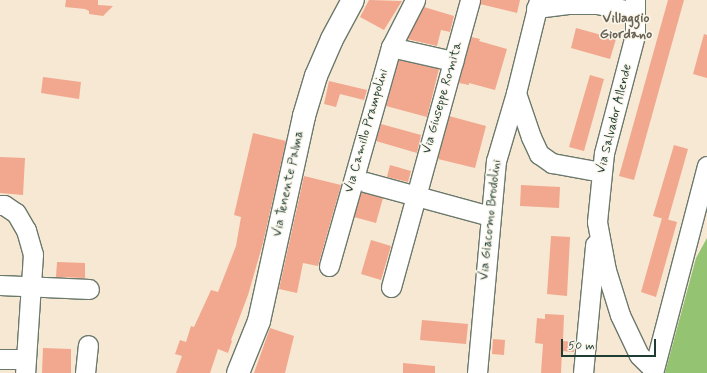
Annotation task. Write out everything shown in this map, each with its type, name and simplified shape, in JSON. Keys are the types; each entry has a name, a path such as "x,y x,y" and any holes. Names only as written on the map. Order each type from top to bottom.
{"main road":[{"name":"Via Tenente Palma","path":"238,373 260,321 304,116 312,90 332,39 353,0"}],"street":[{"name":"Via Camillo Prampolini","path":"329,266 391,47 415,0"},
{"name":"Via Giuseppe Romita","path":"392,287 415,197 470,0"},
{"path":"537,4 597,4 634,6"},
{"name":"Via Giacomo Brodolini","path":"477,373 496,161 516,93 537,4"},
{"name":"Via Salvador Allende","path":"634,6 636,35 604,153 597,222 606,270 620,315 640,355 653,371"},
{"path":"391,47 453,61"},
{"path":"516,93 533,144 539,154 552,163 601,172"},
{"path":"653,371 701,207 707,166"},
{"path":"364,182 490,216"},
{"path":"0,205 4,205 16,213 26,230 33,254 26,366 0,358"},
{"path":"583,373 597,222"},
{"path":"0,285 88,289"},
{"path":"84,373 88,345"}],"green space":[{"path":"707,238 707,373 665,373 696,258"}],"building":[{"path":"66,0 98,0 98,5 113,6 103,16 89,14 89,11 85,9 65,7"},
{"path":"369,0 402,1 384,30 360,17"},
{"path":"481,0 520,0 517,13 480,4"},
{"path":"668,0 684,0 634,180 619,176"},
{"path":"424,7 454,16 450,32 441,30 437,46 407,39"},
{"path":"576,28 616,39 610,59 571,48"},
{"path":"704,34 707,35 707,78 693,74"},
{"path":"471,37 480,39 479,41 507,49 495,90 469,83 469,85 459,83"},
{"path":"399,60 439,69 427,117 386,106"},
{"path":"590,75 604,79 584,151 569,147"},
{"path":"43,77 81,82 79,99 41,93"},
{"path":"329,81 367,90 364,100 340,94 336,107 324,104"},
{"path":"449,116 486,126 475,168 438,159"},
{"path":"381,124 421,135 417,153 376,141"},
{"path":"253,133 286,141 263,243 248,295 231,340 228,353 218,349 210,373 176,373 182,356 175,354 180,340 186,342 191,326 194,327 211,290 218,292 236,246 241,217 234,215"},
{"path":"674,145 688,149 668,220 653,216"},
{"path":"0,157 25,158 23,195 0,193"},
{"path":"390,165 411,171 408,182 387,177"},
{"path":"304,176 341,185 318,266 303,263 297,293 279,289"},
{"path":"521,185 560,187 559,208 520,206"},
{"path":"361,192 383,198 376,223 354,217"},
{"path":"662,218 677,222 656,297 641,292"},
{"path":"551,236 570,237 567,296 547,294"},
{"path":"371,240 391,246 381,280 361,274"},
{"path":"57,262 85,263 85,278 56,277"},
{"path":"545,314 564,315 563,341 575,342 574,352 562,351 561,373 541,373 543,344 535,343 537,318 545,319"},
{"path":"422,320 468,324 466,344 420,340"},
{"path":"270,328 294,336 285,373 254,373"},
{"path":"493,339 505,340 504,355 492,354"},
{"path":"43,348 71,349 71,373 42,373"},
{"path":"403,363 435,366 435,373 403,373"}],"district":[{"name":"Villaggio Giordano","path":"626,26"}]}
